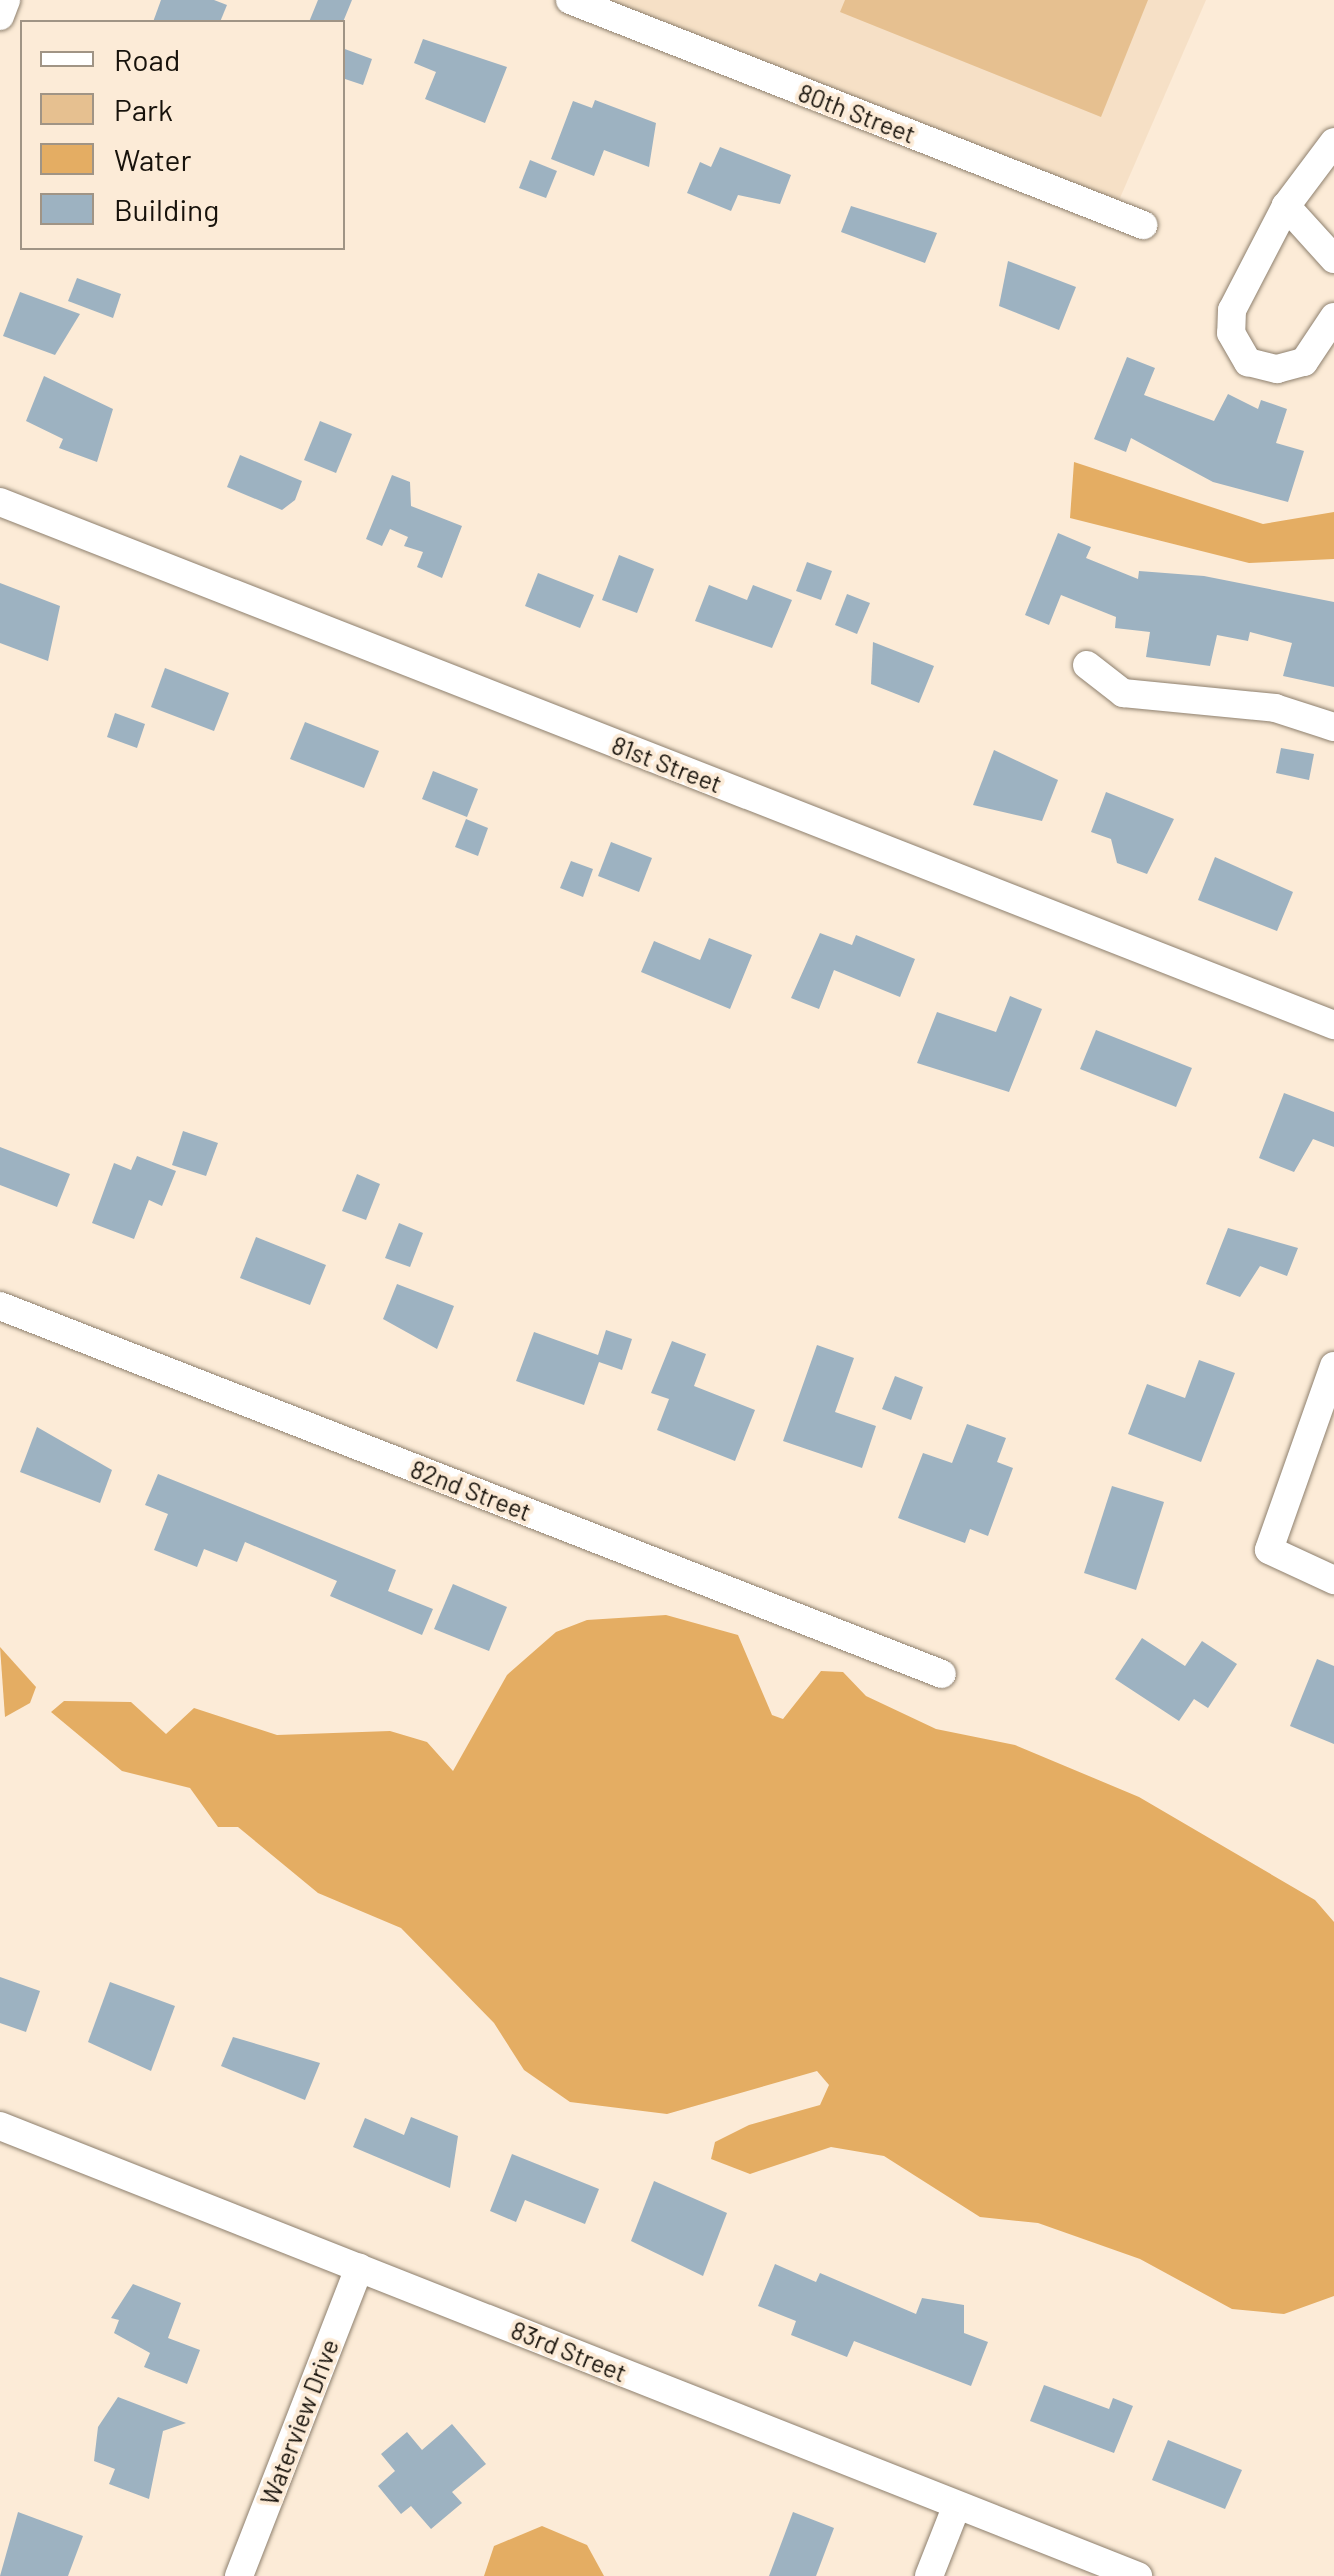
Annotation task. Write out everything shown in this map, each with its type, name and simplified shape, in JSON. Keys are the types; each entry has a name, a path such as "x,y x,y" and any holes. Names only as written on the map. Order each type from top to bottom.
{"street":[{"path":"0,16 6,0"},
{"name":"80th Street","path":"570,0 1143,225"},
{"path":"1334,142 1286,206 1232,310 1232,333 1248,362 1278,370 1304,362 1334,317"},
{"path":"1286,206 1334,259"},
{"name":"81st Street","path":"0,502 1334,1026"},
{"path":"1088,665 1123,693 1275,708 1334,728"},
{"name":"82nd Street","path":"0,1306 942,1674"},
{"path":"1334,1366 1269,1550 1334,1580"},
{"name":"83rd Street","path":"0,2126 1138,2576"},
{"name":"Waterview Drive","path":"240,2576 359,2268"},
{"path":"929,2576 957,2505"}],"shaded area":[{"path":"570,0 1206,0 1113,214"}],"green space":[{"path":"845,0 1148,0 1101,117 840,12"}],"water":[{"path":"1074,462 1263,524 1334,512 1334,559 1249,563 1070,518"},
{"path":"666,1615 738,1635 772,1715 783,1719 821,1671 843,1672 866,1696 936,1729 1015,1745 1139,1797 1315,1900 1334,1922 1334,2296 1284,2314 1232,2309 1140,2259 1038,2223 980,2217 884,2156 831,2147 750,2174 711,2159 715,2142 749,2125 820,2105 829,2085 817,2071 667,2114 570,2102 524,2070 494,2023 401,1928 318,1893 238,1827 218,1827 190,1788 122,1771 51,1712 64,1701 131,1702 166,1734 194,1708 277,1735 390,1731 427,1742 453,1771 507,1675 556,1632 587,1620"},
{"path":"0,1647 36,1687 30,1703 5,1717"},
{"path":"542,2526 587,2545 604,2576 484,2576 494,2546"}],"building":[{"path":"161,0 214,0 227,5 221,20 154,20"},
{"path":"318,0 352,0 344,20 310,20"},
{"path":"423,39 507,67 485,123 425,99 436,72 414,63"},
{"path":"345,49 372,59 363,85 345,79"},
{"path":"595,100 656,123 649,167 604,150 594,176 551,159 573,101 592,108"},
{"path":"720,147 791,175 780,204 738,195 731,211 687,193 700,162 711,167"},
{"path":"530,160 557,171 546,198 519,188"},
{"path":"851,206 937,233 925,263 841,232"},
{"path":"1008,261 1076,287 1059,330 999,306"},
{"path":"77,278 121,294 113,318 68,301"},
{"path":"20,292 80,314 55,355 3,336"},
{"path":"1127,357 1155,368 1144,395 1214,421 1228,394 1258,409 1261,400 1287,409 1276,443 1304,451 1288,502 1213,482 1131,438 1126,452 1094,439"},
{"path":"44,376 113,409 97,462 59,448 63,439 26,421"},
{"path":"320,421 352,434 336,473 304,460"},
{"path":"240,455 302,481 295,500 282,510 227,487"},
{"path":"392,475 410,482 411,506 462,526 442,578 417,567 423,552 404,546 408,537 390,529 382,546 366,539"},
{"path":"1058,533 1091,547 1086,558 1138,579 1139,571 1204,576 1334,602 1334,687 1283,676 1292,643 1250,632 1248,641 1217,635 1210,666 1146,657 1150,632 1115,628 1116,617 1061,595 1049,625 1025,615"},
{"path":"619,555 654,569 637,613 602,600"},
{"path":"807,562 832,571 821,600 796,591"},
{"path":"538,573 594,595 580,628 525,606"},
{"path":"0,583 60,606 48,661 0,643"},
{"path":"709,585 747,600 753,585 792,600 772,648 695,621"},
{"path":"847,594 870,603 857,634 835,625"},
{"path":"873,642 934,666 919,703 871,684"},
{"path":"165,668 229,693 214,731 151,707"},
{"path":"115,713 145,724 137,748 107,737"},
{"path":"305,722 379,751 364,788 290,759"},
{"path":"1281,748 1314,754 1309,780 1276,773"},
{"path":"994,750 1058,780 1042,821 973,805"},
{"path":"433,771 478,789 467,817 422,799"},
{"path":"1106,792 1174,819 1147,874 1117,863 1111,839 1091,832"},
{"path":"466,819 488,828 478,856 455,847"},
{"path":"611,842 652,858 639,892 598,876"},
{"path":"1215,857 1293,892 1277,931 1198,900"},
{"path":"571,861 593,869 583,897 560,888"},
{"path":"820,933 852,945 856,935 915,959 900,997 834,970 819,1009 791,998"},
{"path":"709,938 752,955 730,1009 641,972 654,941 700,960"},
{"path":"1010,996 1042,1009 1009,1092 917,1063 937,1012 996,1032"},
{"path":"1096,1030 1192,1068 1176,1107 1080,1069"},
{"path":"1284,1093 1334,1112 1334,1147 1313,1139 1294,1172 1259,1158"},
{"path":"183,1131 218,1143 206,1176 172,1165"},
{"path":"0,1147 70,1174 57,1207 0,1185"},
{"path":"137,1156 176,1171 162,1206 149,1200 134,1239 92,1223 114,1163 131,1170"},
{"path":"357,1174 380,1184 366,1220 342,1211"},
{"path":"399,1223 423,1233 410,1267 385,1258"},
{"path":"1228,1228 1298,1248 1287,1276 1260,1266 1240,1297 1206,1284"},
{"path":"256,1237 326,1265 310,1305 240,1278"},
{"path":"397,1284 454,1306 437,1349 383,1319"},
{"path":"606,1330 632,1339 622,1370 599,1362 584,1405 516,1381 534,1332 598,1355"},
{"path":"672,1341 706,1354 694,1386 755,1410 735,1461 657,1430 669,1399 651,1393"},
{"path":"817,1345 854,1358 835,1412 876,1426 862,1468 783,1441"},
{"path":"1199,1360 1235,1373 1201,1462 1128,1434 1147,1384 1185,1398"},
{"path":"895,1376 923,1387 911,1420 882,1409"},
{"path":"967,1424 1006,1438 997,1462 1013,1468 988,1536 970,1529 965,1543 898,1518 923,1453 952,1463"},
{"path":"37,1427 112,1470 100,1503 20,1472"},
{"path":"158,1474 396,1570 388,1591 433,1609 422,1635 330,1596 337,1581 245,1542 237,1562 204,1549 197,1567 154,1550 168,1514 145,1505"},
{"path":"1112,1486 1164,1502 1136,1590 1084,1573"},
{"path":"453,1584 507,1607 489,1651 434,1629"},
{"path":"1142,1638 1185,1666 1202,1641 1237,1664 1208,1708 1194,1699 1179,1721 1115,1679"},
{"path":"1317,1659 1334,1666 1334,1744 1290,1726"},
{"path":"0,1977 40,1991 26,2032 0,2023"},
{"path":"110,1982 175,2006 151,2071 88,2042"},
{"path":"233,2037 320,2063 305,2100 221,2066"},
{"path":"411,2117 458,2136 450,2188 353,2147 365,2118 404,2135"},
{"path":"512,2154 599,2189 585,2224 525,2200 516,2222 490,2211"},
{"path":"654,2181 727,2213 703,2276 631,2241"},
{"path":"775,2264 816,2282 820,2273 916,2314 922,2298 964,2305 964,2333 988,2342 971,2386 854,2341 847,2357 791,2335 796,2321 758,2306"},
{"path":"133,2284 181,2303 168,2338 200,2350 187,2384 144,2367 150,2353 114,2333 119,2320 111,2318"},
{"path":"1044,2385 1109,2409 1113,2398 1133,2406 1114,2453 1030,2421"},
{"path":"118,2397 186,2423 163,2431 149,2499 109,2484 115,2469 94,2461 98,2427"},
{"path":"452,2424 486,2464 452,2492 462,2503 431,2529 411,2506 401,2514 378,2486 395,2471 381,2454 407,2432 422,2450"},
{"path":"1168,2440 1242,2470 1225,2509 1152,2480"},
{"path":"18,2512 83,2536 68,2576 0,2576"},
{"path":"793,2512 834,2528 816,2576 769,2576"}]}
